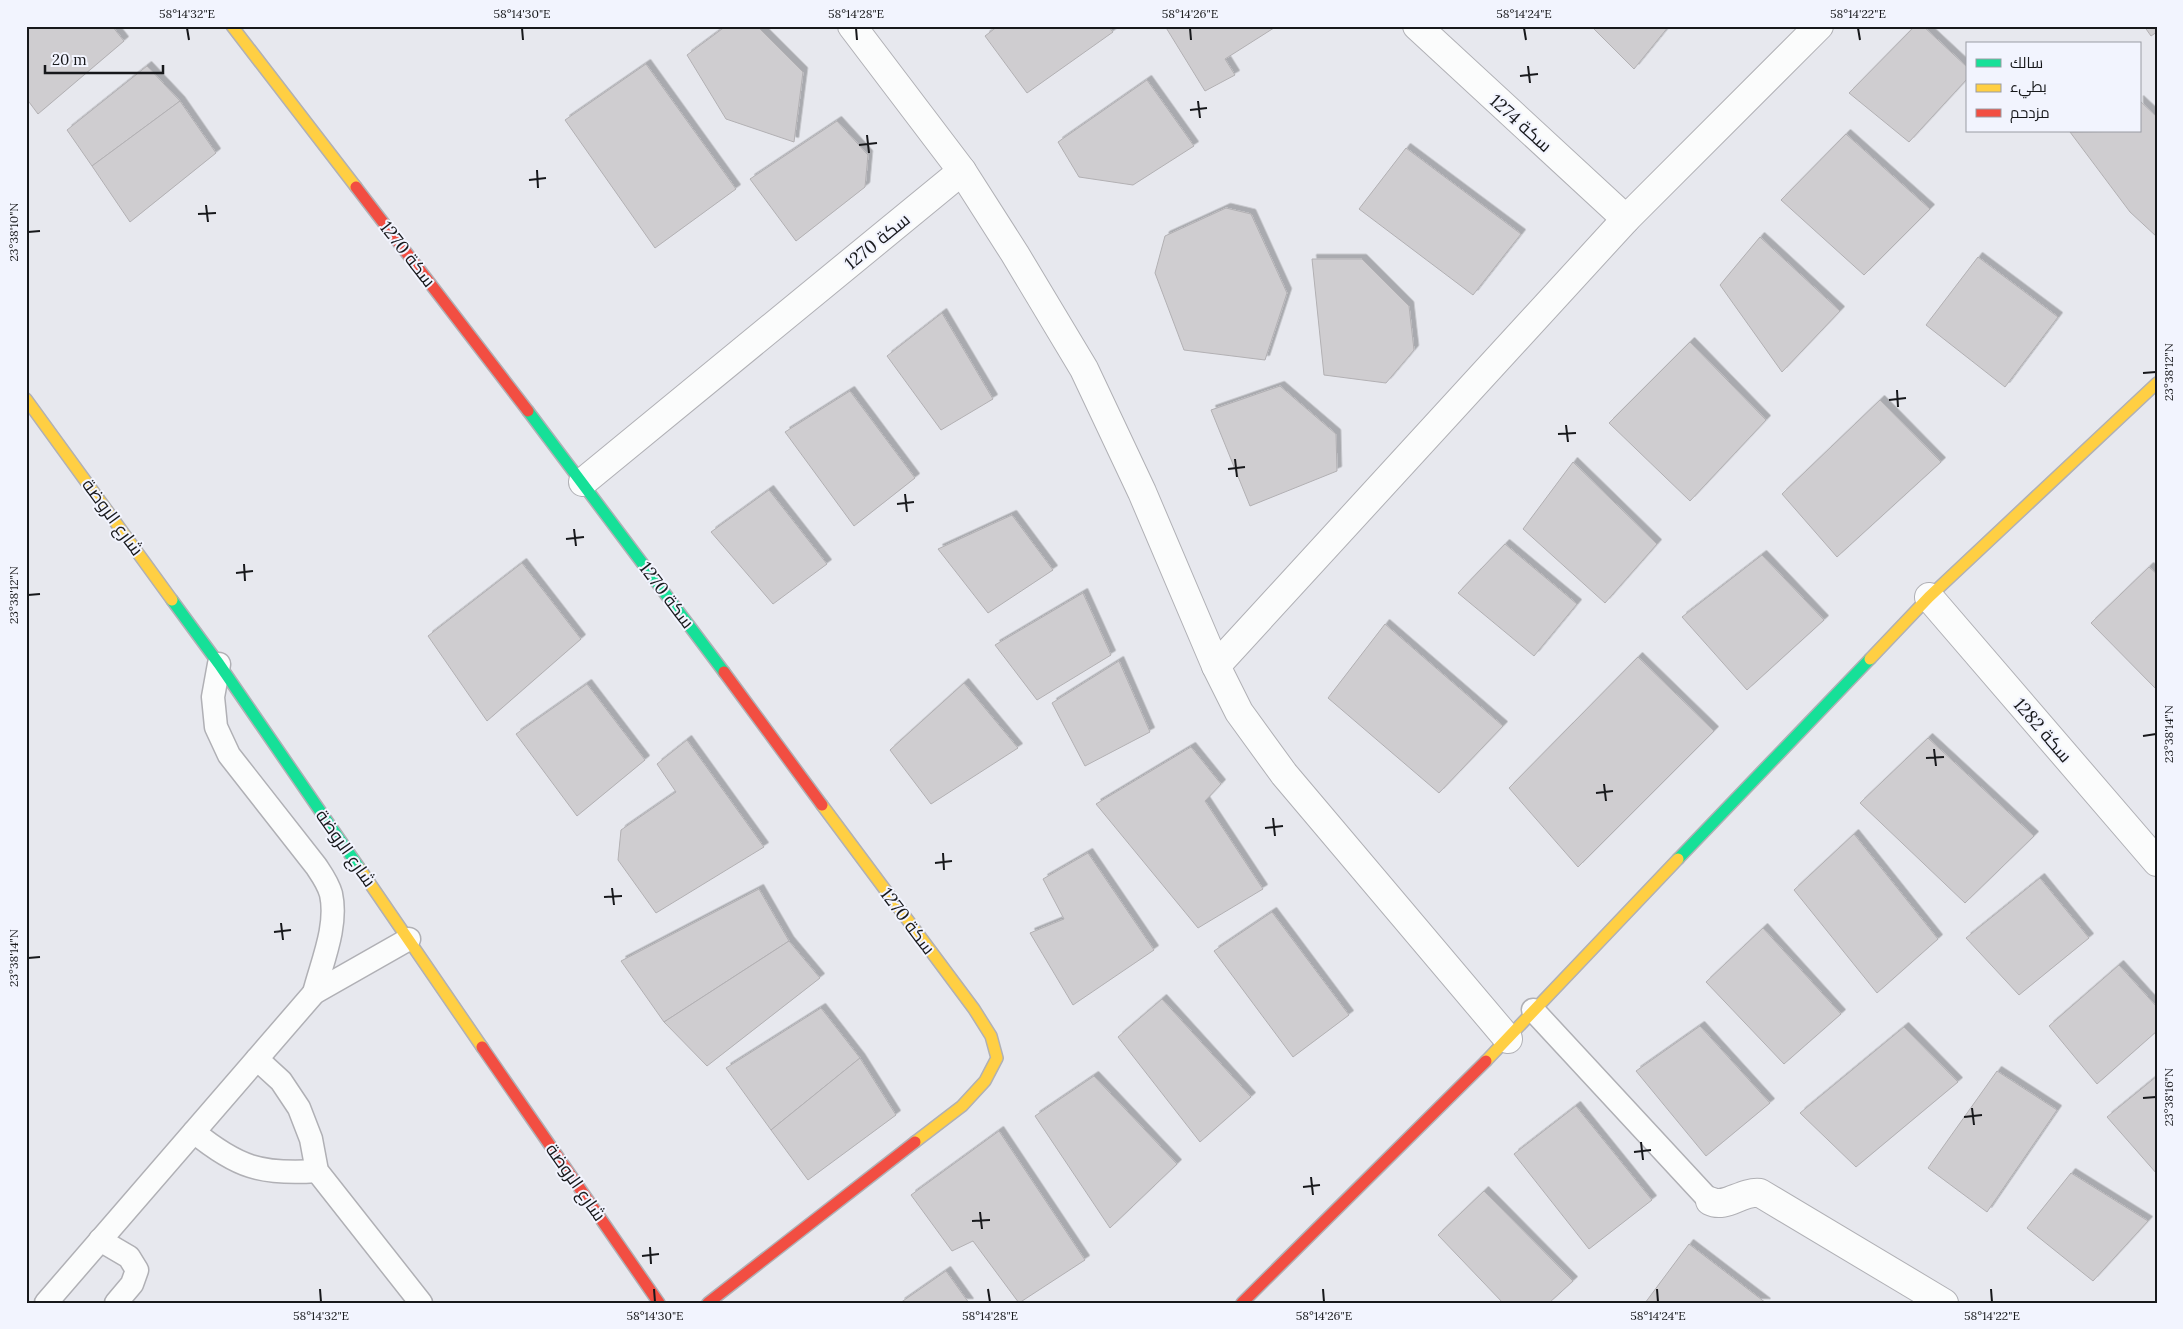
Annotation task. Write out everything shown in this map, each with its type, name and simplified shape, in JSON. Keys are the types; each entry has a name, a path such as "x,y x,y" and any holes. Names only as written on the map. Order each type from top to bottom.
{"street":[{"name":"سكة 1270","path":"232,26 583,482 974,1009 991,1036 997,1058 985,1080 962,1106 708,1303"},
{"path":"852,26 962,171 1015,254 1084,370 1142,492 1216,666 1239,712 1284,774 1508,1039"},
{"name":"سكة 1274","path":"1418,26 1626,219"},
{"path":"1216,666 1626,219 1819,26"},
{"name":"سكة 1270","path":"583,482 962,171"},
{"path":"1242,1303 1508,1039 1533,1010 1929,597 2157,383"},
{"name":"شارع الروضة","path":"26,399 220,664 659,1303"},
{"name":"سكة 1282","path":"1929,597 2157,862"},
{"path":"1710,1201 1716,1204 1724,1203 1742,1194 1760,1193 1944,1303"}],"lane":[{"path":"220,664 213,697 216,727 229,755 316,866 327,882 331,894 333,913 331,930 314,993"},
{"path":"46,1303 314,993 409,939"},
{"path":"1533,1010 1710,1201"},
{"path":"257,1059 281,1081 299,1108 312,1139 317,1171 421,1303"},
{"path":"194,1132 220,1153 251,1167 283,1173 317,1171"},
{"path":"100,1240 129,1257 137,1270 132,1284 116,1303"}],"building":[{"path":"26,26 112,26 124,41 38,114 26,98"},
{"path":"726,26 757,26 803,72 794,142 726,119 687,55"},
{"path":"998,26 1108,26 1113,32 1027,93 985,36"},
{"path":"1165,26 1277,26 1225,59 1235,75 1205,91"},
{"path":"1591,26 1669,26 1634,69"},
{"path":"1915,26 1923,26 1966,66 1966,80 1909,142 1849,93"},
{"path":"2144,26 2157,26 2157,32 2151,36"},
{"path":"646,64 736,189 655,248 565,120"},
{"path":"147,66 180,101 92,166 67,130"},
{"path":"1147,80 1194,146 1133,185 1079,177 1058,142"},
{"path":"180,101 216,153 130,222 92,166"},
{"path":"2140,101 2157,117 2157,237 2130,212 2070,132 2140,132"},
{"path":"837,121 868,155 865,187 796,241 750,179"},
{"path":"1846,134 1930,209 1864,275 1781,200"},
{"path":"1406,148 1521,234 1473,295 1359,209"},
{"path":"1226,208 1251,214 1287,293 1265,360 1184,350 1155,273 1165,236"},
{"path":"1760,237 1840,311 1782,372 1720,285"},
{"path":"1978,257 2058,317 2005,387 1926,325"},
{"path":"1312,259 1362,259 1409,306 1414,350 1386,383 1324,375"},
{"path":"942,313 993,399 941,430 887,356"},
{"path":"1690,342 1766,420 1690,501 1609,423"},
{"path":"1280,386 1336,434 1337,471 1250,506 1211,410"},
{"path":"850,391 915,478 854,526 785,432"},
{"path":"1880,400 1941,462 1837,557 1782,494"},
{"path":"1573,462 1657,544 1605,603 1523,529"},
{"path":"769,490 827,564 773,604 711,532"},
{"path":"1012,515 1053,570 988,613 938,549"},
{"path":"1505,544 1577,604 1534,656 1458,593"},
{"path":"1762,555 1824,620 1747,690 1682,617"},
{"path":"522,563 581,639 487,721 428,636"},
{"path":"2149,567 2157,574 2157,690 2091,623"},
{"path":"1083,593 1111,655 1037,700 995,645"},
{"path":"1385,624 1503,726 1439,793 1328,698"},
{"path":"1638,657 1714,731 1578,867 1509,788"},
{"path":"1119,661 1150,732 1085,766 1052,703"},
{"path":"964,683 1018,748 931,804 890,750"},
{"path":"587,684 645,760 577,816 516,734"},
{"path":"1928,738 2034,836 1965,903 1860,803"},
{"path":"687,740 764,847 656,913 618,860 621,830 676,792 657,764"},
{"path":"1191,747 1221,784 1205,801 1263,889 1198,928 1096,804"},
{"path":"1854,834 1938,939 1877,993 1794,890"},
{"path":"1088,853 1154,950 1073,1005 1030,933 1064,919 1043,879"},
{"path":"2040,878 2089,938 2019,995 1966,938"},
{"path":"759,889 789,941 664,1022 621,961"},
{"path":"1272,912 1349,1015 1293,1057 1214,951"},
{"path":"1763,928 1841,1014 1784,1064 1706,982"},
{"path":"789,941 820,978 707,1066 664,1022"},
{"path":"2119,965 2157,1007 2157,1031 2097,1084 2049,1026"},
{"path":"1162,999 1251,1097 1200,1142 1118,1037"},
{"path":"821,1008 860,1058 771,1130 726,1068"},
{"path":"1700,1026 1770,1103 1706,1156 1636,1071"},
{"path":"1904,1027 1958,1082 1856,1167 1800,1113"},
{"path":"860,1058 896,1115 808,1180 771,1130"},
{"path":"1997,1071 2057,1110 1987,1212 1928,1168"},
{"path":"1094,1076 1177,1164 1110,1228 1035,1116"},
{"path":"2157,1076 2157,1174 2107,1117"},
{"path":"1576,1106 1652,1200 1589,1249 1514,1154"},
{"path":"999,1131 1085,1260 1019,1303 973,1241 952,1251 911,1195"},
{"path":"2071,1173 2148,1221 2093,1281 2027,1228"},
{"path":"1484,1191 1573,1281 1549,1303 1503,1303 1438,1235"},
{"path":"1689,1244 1766,1303 1645,1303"},
{"path":"946,1271 969,1303 900,1303"}],"traffic: fast":[{"path":"528,411 724,672"},
{"path":"172,600 219,664 360,869"},
{"path":"1678,859 1870,659"}],"traffic: slow":[{"path":"232,26 356,187"},
{"path":"1870,659 1929,597 2157,383"},
{"path":"26,399 172,600"},
{"path":"822,805 974,1009 991,1036 997,1058 985,1081 962,1106 915,1142"},
{"path":"1486,1061 1678,859"},
{"path":"360,869 482,1047"}],"traffic: jam":[{"path":"356,187 528,411"},
{"path":"724,672 822,805"},
{"path":"482,1047 659,1303"},
{"path":"1242,1303 1486,1061"},
{"path":"708,1303 915,1142"}]}
